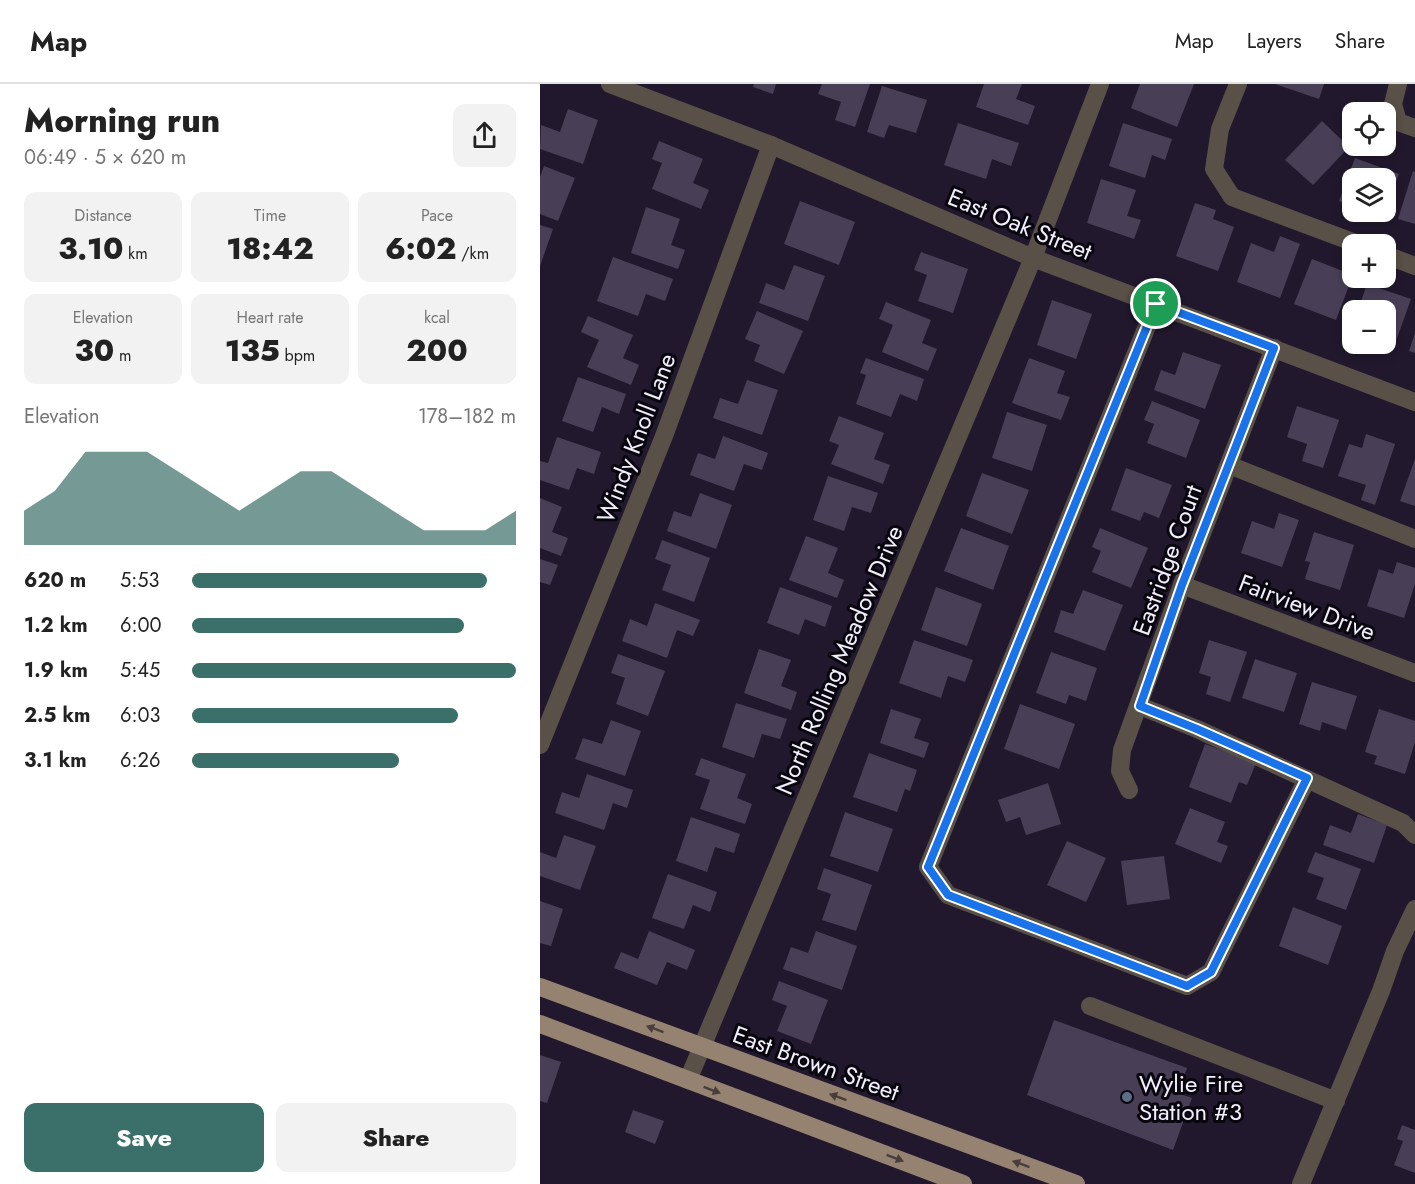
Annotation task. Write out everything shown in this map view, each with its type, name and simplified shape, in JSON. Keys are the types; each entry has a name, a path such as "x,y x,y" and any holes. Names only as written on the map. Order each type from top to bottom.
{"main road":[{"name":"East Brown Street","path":"540,987 1076,1184"},
{"path":"540,1024 943,1180 963,1184"}],"street":[{"name":"East Oak Street","path":"610,84 771,145 1033,258 1415,402"},
{"name":"North Rolling Meadow Drive","path":"688,1080 1033,258 1100,84"},
{"path":"1238,84 1220,129 1214,170 1232,197 1342,238"},
{"path":"1398,84 1393,104 1398,122 1415,128"},
{"name":"Windy Knoll Lane","path":"540,745 664,436 771,145"},
{"path":"1396,259 1415,266"},
{"path":"1156,304 928,867 948,895 1187,986 1211,972 1307,778"},
{"name":"Eastridge Court","path":"1129,790 1120,771 1122,750 1140,706 1182,585 1274,348"},
{"path":"1228,465 1415,539"},
{"name":"Fairview Drive","path":"1182,585 1415,673"},
{"path":"1140,706 1197,729 1403,823 1415,835"},
{"path":"1301,1184 1381,991 1395,951 1414,914"},
{"path":"1090,1006 1336,1101"}],"building":[{"path":"754,84 776,84 773,94 753,87"},
{"path":"822,84 870,84 855,127 835,120 841,102 818,94"},
{"path":"984,84 1022,84 1016,99 1035,106 1028,125 976,107"},
{"path":"1140,84 1194,84 1177,127 1131,108"},
{"path":"1275,84 1324,84 1319,99"},
{"path":"882,86 927,100 916,133 889,125 884,138 867,132"},
{"path":"568,109 598,120 583,164 540,149 541,125 560,132"},
{"path":"1322,121 1342,140 1342,154 1313,185 1285,160"},
{"path":"958,123 1019,143 1011,166 992,159 986,179 944,165"},
{"path":"1123,123 1172,139 1165,160 1152,155 1145,178 1109,166"},
{"path":"659,141 703,159 693,183 709,190 701,209 652,189 662,163 652,159"},
{"path":"1355,158 1382,168 1351,168"},
{"path":"544,166 575,178 558,221 540,214 540,177"},
{"path":"1413,171 1415,172 1415,224 1398,219"},
{"path":"1101,179 1136,190 1127,216 1141,220 1134,239 1087,223"},
{"path":"800,201 855,222 839,265 784,244"},
{"path":"1195,203 1216,210 1213,219 1234,227 1218,271 1176,256"},
{"path":"646,207 680,219 671,245 685,250 678,269 631,253"},
{"path":"540,225 553,229 540,266"},
{"path":"1280,236 1300,244 1280,298 1237,282 1251,243 1274,252"},
{"path":"921,252 968,269 953,313 918,301 927,275 914,270"},
{"path":"613,257 673,279 665,301 646,294 638,316 597,301"},
{"path":"1312,259 1342,271 1342,288 1348,288 1336,320 1294,304"},
{"path":"794,265 825,276 808,321 759,303 766,283 784,290"},
{"path":"1366,288 1379,288 1411,299 1396,341 1396,300 1361,300"},
{"path":"1052,300 1092,314 1076,359 1037,345"},
{"path":"886,302 931,320 922,343 937,349 928,371 882,352 893,325 879,319"},
{"path":"757,311 803,331 784,374 754,361 760,345 745,339"},
{"path":"588,316 633,335 623,358 639,365 631,385 587,367 599,340 581,332"},
{"path":"1415,333 1415,353 1409,351"},
{"path":"1183,352 1221,365 1205,409 1154,390 1161,370 1175,375"},
{"path":"866,358 924,379 917,401 900,394 891,417 856,404 866,375 860,373"},
{"path":"1029,358 1065,371 1057,393 1070,397 1061,420 1012,403"},
{"path":"578,377 626,394 619,414 602,407 593,432 562,421"},
{"path":"747,380 778,390 762,435 713,418 720,398 738,404"},
{"path":"1152,401 1200,420 1186,458 1147,443 1154,424 1144,420"},
{"path":"1297,406 1339,420 1323,468 1302,461 1307,444 1287,437"},
{"path":"1007,412 1047,425 1032,471 992,458"},
{"path":"839,416 884,433 874,459 890,465 883,484 831,464 839,445 829,441"},
{"path":"1366,434 1395,444 1375,505 1361,500 1366,485 1338,476 1349,444 1362,448"},
{"path":"723,436 768,453 762,470 744,464 734,491 690,475 698,453 715,459"},
{"path":"557,437 601,452 594,474 577,468 569,490 540,480 540,461 548,463"},
{"path":"1415,459 1415,506 1400,501"},
{"path":"1126,468 1172,485 1159,518 1144,512 1140,521 1111,510"},
{"path":"982,473 1029,490 1012,534 966,516"},
{"path":"828,476 878,493 871,513 852,507 844,531 813,520"},
{"path":"700,493 732,505 716,549 667,531 674,511 691,517"},
{"path":"540,498 562,507 552,532 568,538 561,556 540,548"},
{"path":"1279,513 1299,520 1282,567 1241,553 1252,521 1274,529"},
{"path":"961,528 1009,546 993,590 944,571"},
{"path":"1100,528 1148,548 1131,588 1092,572 1101,551 1092,547"},
{"path":"1314,532 1354,545 1340,590 1305,579 1310,562 1305,561"},
{"path":"806,536 838,548 828,573 844,580 837,598 789,580"},
{"path":"662,540 710,558 694,602 662,590 671,565 655,559"},
{"path":"540,559 558,565 550,585 540,582"},
{"path":"1397,562 1415,568 1415,584 1404,618 1367,606 1379,569 1393,574"},
{"path":"780,587 832,606 825,627 805,619 799,635 767,623"},
{"path":"936,587 982,604 967,646 921,630"},
{"path":"1083,590 1123,605 1105,651 1054,632 1061,610 1073,614"},
{"path":"655,603 700,620 693,636 677,630 667,658 622,641 630,619 647,626"},
{"path":"914,640 973,660 965,682 948,676 941,698 899,683"},
{"path":"1209,640 1247,652 1230,702 1206,694 1211,677 1199,673"},
{"path":"759,649 791,660 781,686 797,692 791,710 744,693"},
{"path":"1051,652 1097,668 1086,701 1069,695 1066,704 1036,693"},
{"path":"618,654 665,671 648,716 616,704 625,678 611,673"},
{"path":"1255,659 1297,673 1284,712 1242,698"},
{"path":"1312,682 1357,696 1346,730 1322,722 1320,731 1299,724"},
{"path":"736,703 787,719 780,739 762,734 754,758 722,747"},
{"path":"1020,704 1075,724 1059,769 1004,749"},
{"path":"891,709 921,719 914,738 929,743 924,758 880,743"},
{"path":"1379,709 1415,721 1415,742 1405,774 1374,764 1377,756 1365,752"},
{"path":"611,720 641,731 625,776 575,759 583,738 602,744"},
{"path":"1205,744 1256,763 1247,785 1239,782 1231,803 1189,787"},
{"path":"869,753 917,770 910,791 905,789 897,812 853,797"},
{"path":"701,758 746,774 737,798 752,804 745,824 700,809 710,780 695,775"},
{"path":"587,774 633,790 627,808 613,803 604,830 555,813 562,792 579,798"},
{"path":"1048,783 1061,824 1026,835 1020,817 1006,822 998,800"},
{"path":"1190,808 1225,822 1217,842 1228,846 1221,863 1175,844"},
{"path":"845,812 893,829 878,872 830,856"},
{"path":"1358,814 1387,825 1374,863 1323,845 1330,825 1351,833"},
{"path":"691,817 740,834 734,853 715,847 707,872 676,861"},
{"path":"564,835 596,846 580,890 540,876 540,852 556,858"},
{"path":"1067,841 1106,858 1086,902 1047,885"},
{"path":"1315,852 1361,869 1346,910 1316,899 1324,878 1307,872"},
{"path":"1164,856 1170,899 1127,905 1121,861"},
{"path":"824,868 872,885 856,931 822,920 831,894 817,889"},
{"path":"668,874 717,892 710,912 693,905 684,929 652,918"},
{"path":"540,901 563,909 551,946 540,943"},
{"path":"1293,907 1342,926 1328,965 1279,946"},
{"path":"649,931 695,950 687,970 667,962 657,985 614,968 621,952 638,959"},
{"path":"816,931 857,946 842,990 783,969 791,947 808,953"},
{"path":"779,981 828,1000 811,1044 777,1031 787,1006 772,1000"},
{"path":"1054,1020 1187,1068 1178,1093 1192,1098 1173,1150 1027,1095"},
{"path":"540,1055 561,1062 547,1103 540,1101"},
{"path":"633,1110 664,1121 655,1144 625,1132"},
{"path":"1402,1125 1415,1130 1415,1173 1394,1165 1403,1141 1397,1139"}],"place":[{"name":"Wylie Fire Station #3","path":"1127,1097"}],"route":[{"path":"1156,304 1274,348 1182,585 1140,706 1307,778 1211,972 1187,986 948,895 928,867 1156,304"}]}
